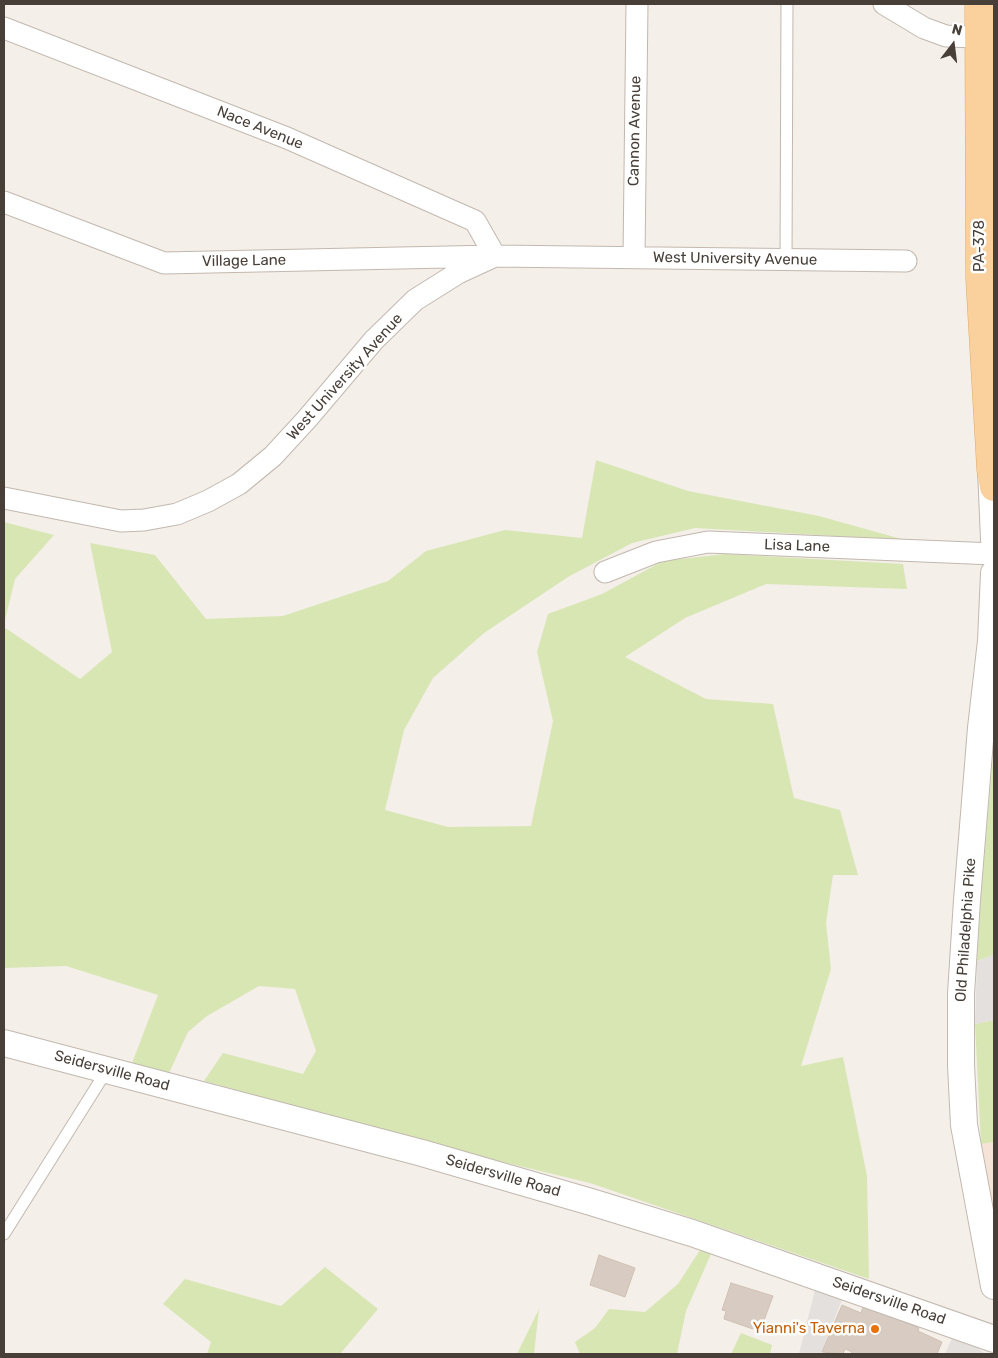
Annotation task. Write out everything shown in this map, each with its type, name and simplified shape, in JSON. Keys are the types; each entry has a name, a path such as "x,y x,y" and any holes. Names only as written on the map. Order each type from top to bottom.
{"main road":[{"name":"PA-378","path":"979,4 986,36 987,281 992,478"}],"street":[{"name":"Cannon Avenue","path":"634,257 637,4"},
{"path":"884,4 924,28 946,36 986,36"},
{"name":"Nace Avenue","path":"4,28 287,138 475,221 495,256"},
{"name":"Village Lane","path":"4,202 164,263 495,256"},
{"name":"West University Avenue","path":"4,498 121,520 144,520 177,514 208,501 239,484 273,456 308,419 374,340 415,300 458,273 495,256 906,261"},
{"path":"992,478 994,540"},
{"name":"Lisa Lane","path":"605,572 656,552 708,542 994,554"},
{"name":"Old Philadelphia Pike","path":"994,573 991,641 981,728 961,994 964,1125 994,1286"},
{"name":"Seidersville Road","path":"4,1043 422,1153 610,1208 692,1233 994,1339"}],"lane":[{"path":"786,4 786,260"},
{"path":"4,1234 107,1070"}],"shaded area":[{"path":"994,955 994,1020 975,1024 977,961"},
{"path":"994,1142 994,1231 981,1144"},
{"path":"816,1286 843,1297 821,1354 799,1354"},
{"path":"953,1336 967,1340 985,1354 945,1354"}],"green space":[{"path":"596,460 688,491 819,516 905,540 695,528 632,543 568,577 484,633 433,678 404,730 385,810 448,827 531,826 553,721 537,652 548,614 602,594 663,561 725,554 903,564 907,589 766,584 685,618 625,657 706,699 773,704 794,798 840,810 858,875 833,875 826,923 831,969 801,1066 843,1057 867,1176 869,1279 590,1183 453,1150 204,1081 223,1053 303,1074 316,1051 295,989 259,986 207,1016 188,1032 169,1073 131,1066 158,995 66,966 4,968 4,627 80,679 112,652 90,543 155,555 206,619 283,616 388,581 426,551 505,530 582,538"},
{"path":"4,522 54,535 15,579 4,624"},
{"path":"994,747 994,955 977,961 981,895"},
{"path":"994,1020 994,1142 981,1144 975,1024"},
{"path":"700,1250 711,1254 686,1311 677,1354 580,1354 575,1342 595,1328 609,1309 645,1312 678,1284"},
{"path":"325,1267 378,1309 340,1354 207,1354 211,1342 163,1304 185,1279 281,1306"},
{"path":"539,1309 534,1354 517,1354"},
{"path":"741,1333 772,1345 770,1354 731,1354"}],"building":[{"path":"599,1255 635,1268 625,1297 590,1285"},
{"path":"731,1283 773,1296 763,1323 756,1320 753,1329 724,1319 726,1311 722,1310"},
{"name":"Yianni's Taverna","path":"864,1304 919,1328 918,1331 942,1342 937,1354 851,1354 852,1352 845,1349 843,1354 822,1352 842,1305 861,1313"}],"place":[{"name":"Yianni's Taverna","path":"875,1329"}]}
